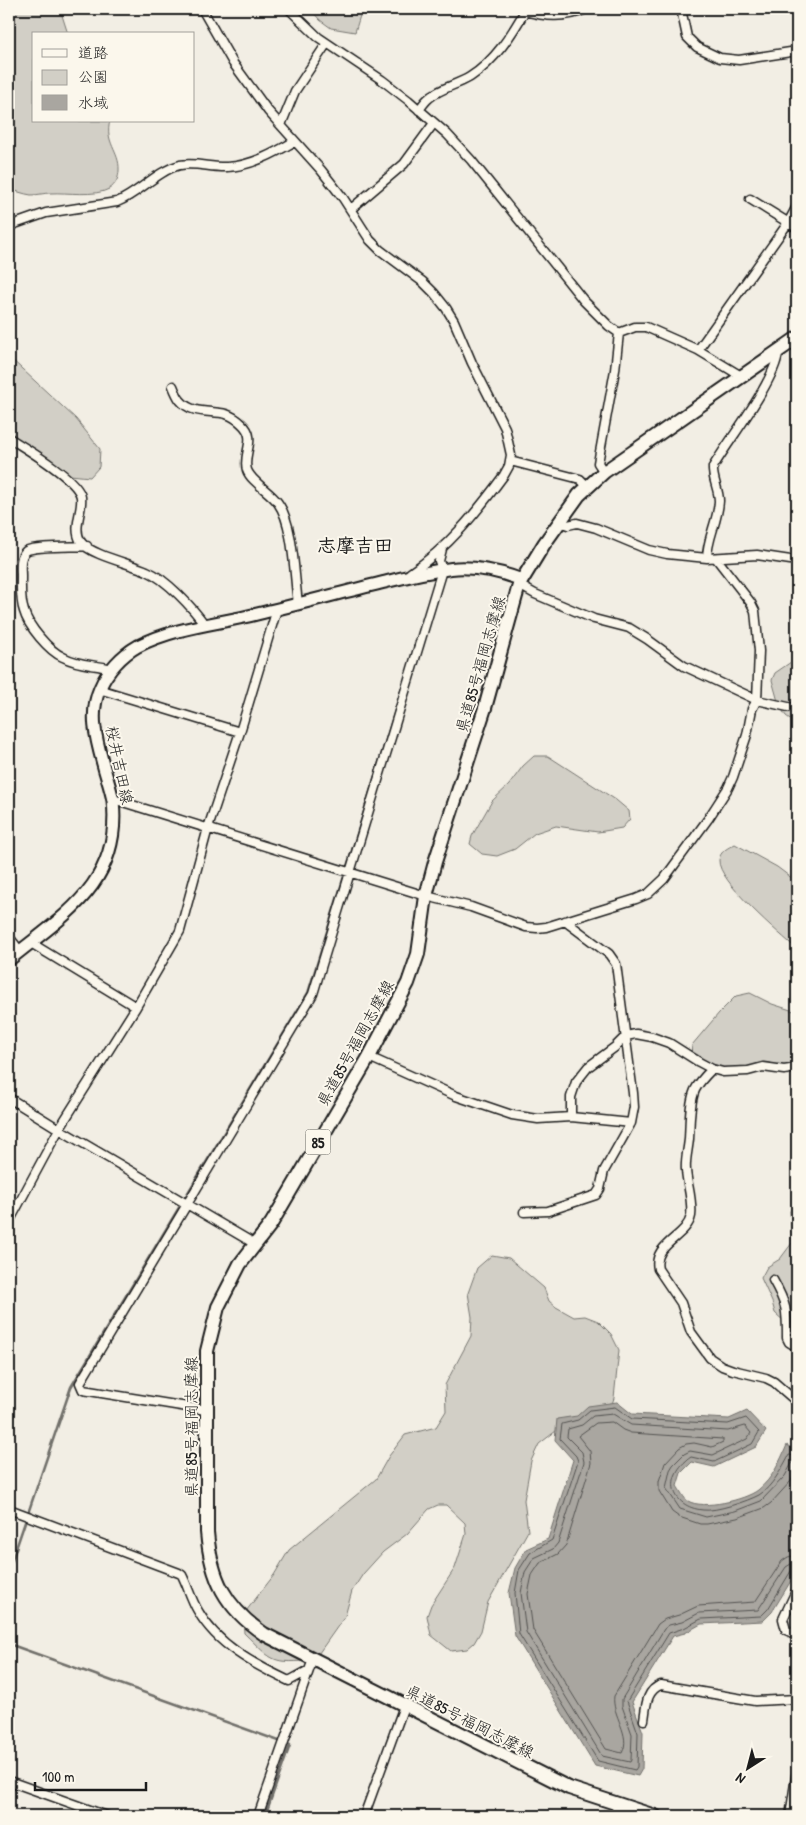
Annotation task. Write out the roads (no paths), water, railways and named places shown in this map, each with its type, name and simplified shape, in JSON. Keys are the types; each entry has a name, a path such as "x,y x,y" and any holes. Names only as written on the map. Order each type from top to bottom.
{"main road":[{"name":"県道85号福岡志摩線","path":"655,1816 616,1811 404,1706 311,1665 251,1625 228,1600 210,1561 207,1532 206,1410 208,1351 214,1320 232,1277 271,1224 369,1057 393,1013 413,970 421,940 426,896 435,862 485,708 520,582 560,522 587,486 604,472 797,338"},
{"name":"桜井吉田線","path":"9,960 74,906 100,876 108,858 114,822 112,800 97,742 94,716 99,689 111,669 122,657 136,647 170,632 277,609 404,577 458,568 493,571 520,582"}],"street":[{"path":"202,9 233,63 281,125 321,170 351,209 370,240 380,250 423,282 446,308 498,412 508,439 510,461 580,479 587,486"},
{"path":"289,9 318,37 382,80 434,123 471,160 584,301 609,326 619,332 636,327 646,327 698,350 741,376"},
{"path":"419,110 434,94 469,78 489,62 526,10 559,16 572,15 586,9"},
{"path":"681,9 687,37 697,47 720,58 739,60 797,51"},
{"path":"281,125 294,91 327,43"},
{"path":"351,209 404,164 434,123"},
{"path":"9,226 46,213 117,202 126,198 165,171 178,166 229,167 245,164 279,151 295,141"},
{"path":"750,199 797,228"},
{"path":"698,350 788,223 797,206"},
{"path":"604,472 598,463 615,370 619,332"},
{"path":"707,558 707,549 719,500 712,475 713,467 761,392 777,361 778,353"},
{"path":"172,386 181,401 194,409 208,413 226,414 248,430 250,438 246,466 248,473 251,478 278,502 284,513 288,527 298,603"},
{"path":"9,438 52,466 79,490 81,503 78,522 82,543 111,558 152,573 172,588 200,617 205,625"},
{"name":"桜井吉田線","path":"404,577 442,549 461,529 504,476 510,461"},
{"path":"560,522 568,525 577,523 596,528 649,550 667,554 707,558 757,555 797,561"},
{"path":"87,546 37,548 25,552 20,566 24,611 34,629 48,646 58,654 87,666 98,665 111,669"},
{"path":"206,1410 83,1390 80,1383 313,994 442,570 439,561 442,549"},
{"path":"112,800 426,896 471,906 526,927 546,927 636,899 648,894 664,879 728,788 747,735 752,709 757,700 759,651 752,603 716,558"},
{"path":"520,582 535,594 594,619 630,628 647,638 684,666 757,700 797,709"},
{"path":"9,1222 59,1129 136,1007 180,931 208,828 240,732 277,609"},
{"path":"99,689 240,732"},
{"path":"524,1212 548,1211 596,1195 600,1189 606,1165 631,1123 634,1107 616,964 610,954 564,922"},
{"path":"9,937 20,951"},
{"path":"31,943 136,1007"},
{"path":"571,1117 571,1097 576,1082 588,1067 615,1047 626,1036 636,1034 669,1042 712,1069 723,1072 764,1067 784,1070 797,1068"},
{"path":"369,1057 456,1096 527,1118 557,1119 571,1117 631,1123"},
{"path":"712,1069 694,1092 691,1111 686,1168 692,1204 689,1223 664,1248 657,1265 658,1269 681,1303 691,1332 710,1358 722,1366 733,1370 766,1378 797,1402"},
{"path":"9,1098 255,1244"},
{"path":"773,1280 784,1300 787,1310 787,1338 789,1342 797,1347"},
{"path":"9,1509 179,1572 203,1619 236,1651 261,1668 289,1682 311,1665"},
{"path":"797,1589 783,1619 786,1630 797,1635"},
{"path":"258,1816 311,1665"},
{"path":"644,1720 650,1693 656,1686 661,1685 756,1701 797,1699"},
{"path":"364,1816 404,1706"},
{"path":"790,1816 797,1770"},
{"path":"9,1781 107,1816"}],"water":[{"path":"617,1402 632,1414 729,1419 747,1411 766,1431 756,1447 714,1467 692,1462 681,1473 677,1486 687,1500 695,1504 724,1503 752,1494 772,1475 787,1445 797,1452 797,1571 772,1612 763,1621 701,1624 685,1633 673,1636 632,1702 643,1732 642,1769 638,1776 595,1766 515,1636 509,1593 515,1568 526,1549 548,1539 573,1460 555,1440 557,1419 577,1416 588,1406"}],"waterway":[{"path":"9,1569 71,1387 308,993 402,688"},
{"path":"9,1644 290,1745 265,1816"}],"district":[{"name":"志摩吉田","path":"355,545"}]}
